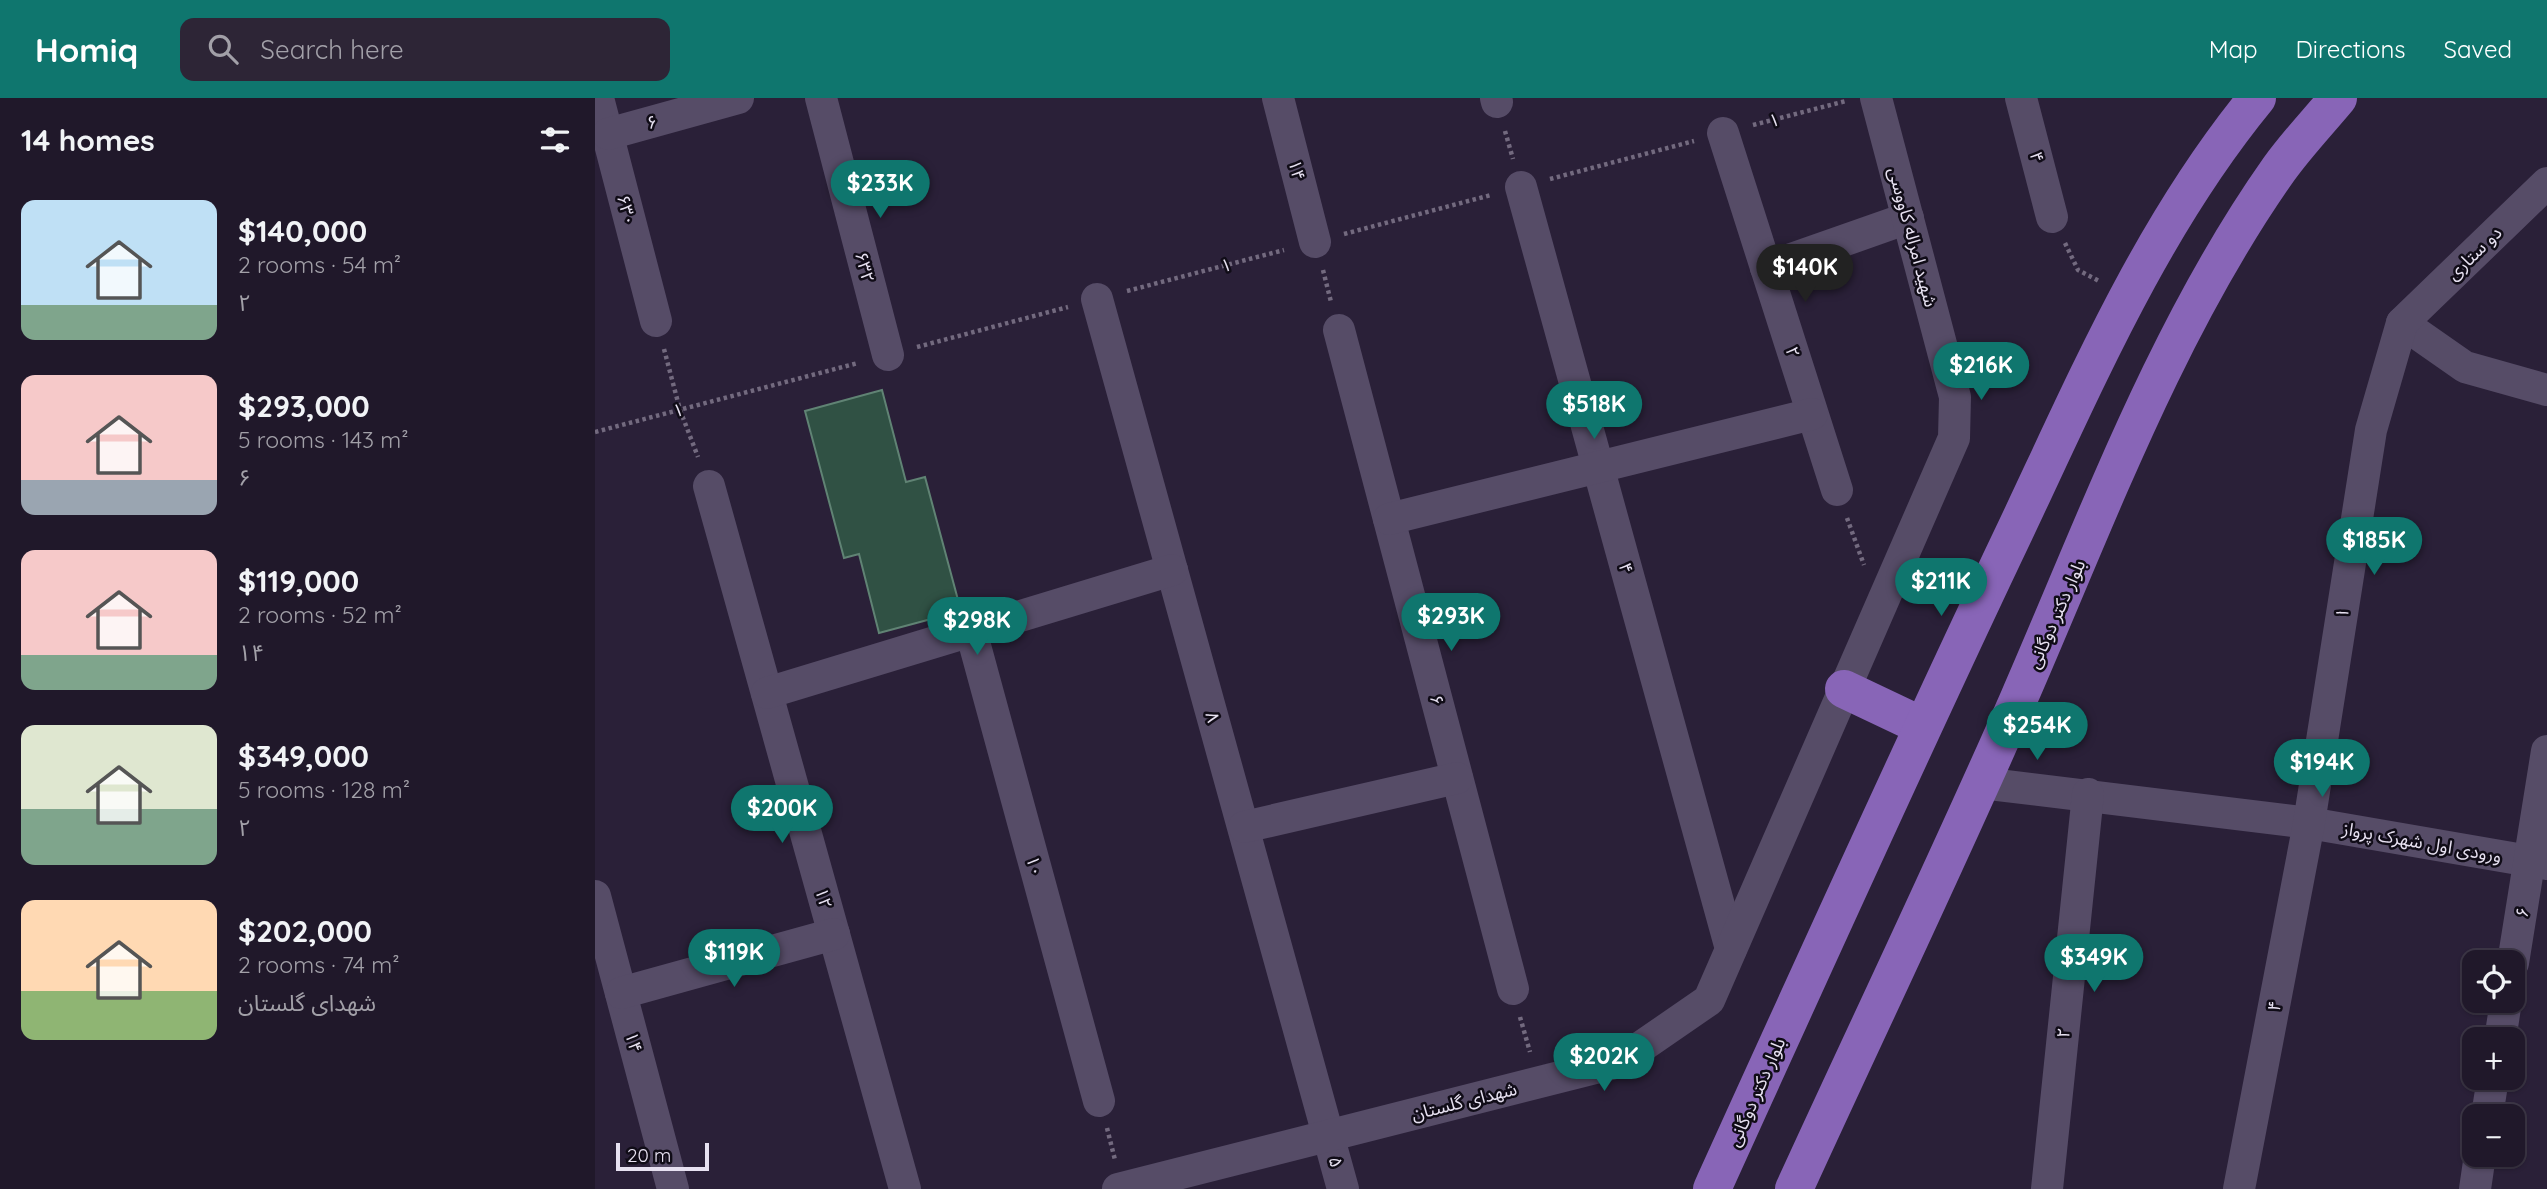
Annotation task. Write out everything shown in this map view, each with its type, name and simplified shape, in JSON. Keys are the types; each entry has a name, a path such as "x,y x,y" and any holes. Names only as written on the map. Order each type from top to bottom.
{"main road":[{"name":"بلوار دکتر دوگانی","path":"1712,1189 1922,726 2153,246 2230,131 2257,98"},
{"name":"بلوار دکتر دوگانی","path":"1794,1189 1981,783 2150,398 2211,278 2280,169 2338,98"},
{"path":"1845,689 1922,726"}],"street":[{"name":"۶۳۰","path":"598,98 656,321"},
{"name":"۶","path":"608,134 738,98"},
{"name":"۶۳۲","path":"821,98 888,355"},
{"name":"۱۴","path":"1278,98 1315,242"},
{"name":"شهید امراله کاووسی","path":"1845,689 1954,438 1955,397 1876,98"},
{"name":"۴","path":"2021,98 2052,217"},
{"name":"۲","path":"1723,133 1837,490"},
{"name":"دو ستاری","path":"2402,323 2547,183"},
{"name":"۴","path":"1521,187 1731,949"},
{"path":"1766,268 1908,218"},
{"name":"۸","path":"1097,299 1330,1135"},
{"path":"2402,323 2465,367 2547,390"},
{"name":"۱","path":"2309,823 2371,430 2402,323"},
{"name":"۶","path":"1339,330 1513,989"},
{"path":"1389,519 1812,414"},
{"name":"۱۲","path":"709,486 905,1189"},
{"path":"767,693 1172,570"},
{"name":"۱۰","path":"971,631 1099,1101"},
{"name":"شهدای گلستان","path":"1121,1188 1619,1062 1709,1000 1845,689"},
{"name":"۶","path":"2516,950 2539,862 2547,751"},
{"path":"1244,827 1457,778"},
{"name":"ورودی اول شهرک پرواز","path":"1981,783 2309,823 2539,862"},
{"name":"۲","path":"2047,1189 2088,794"},
{"name":"۴","path":"2239,1189 2309,823"},
{"name":"۱۴","path":"595,896 673,1189"},
{"path":"621,993 834,934"},
{"name":"۵","path":"1330,1135 1343,1189"},
{"path":"2475,1189 2478,1167"}],"path":[{"name":"۱","path":"595,432 1856,98"},
{"path":"1497,100 1521,187"},
{"path":"2052,217 2078,270 2129,295"},
{"path":"1315,242 1339,330"},
{"path":"656,321 680,410 709,486"},
{"path":"1837,490 1879,609"},
{"path":"1513,989 1537,1082"},
{"path":"1099,1101 1121,1188"}],"building":[{"path":"882,390 906,482 925,477 961,611 879,633 859,554 844,558 805,411"}]}
